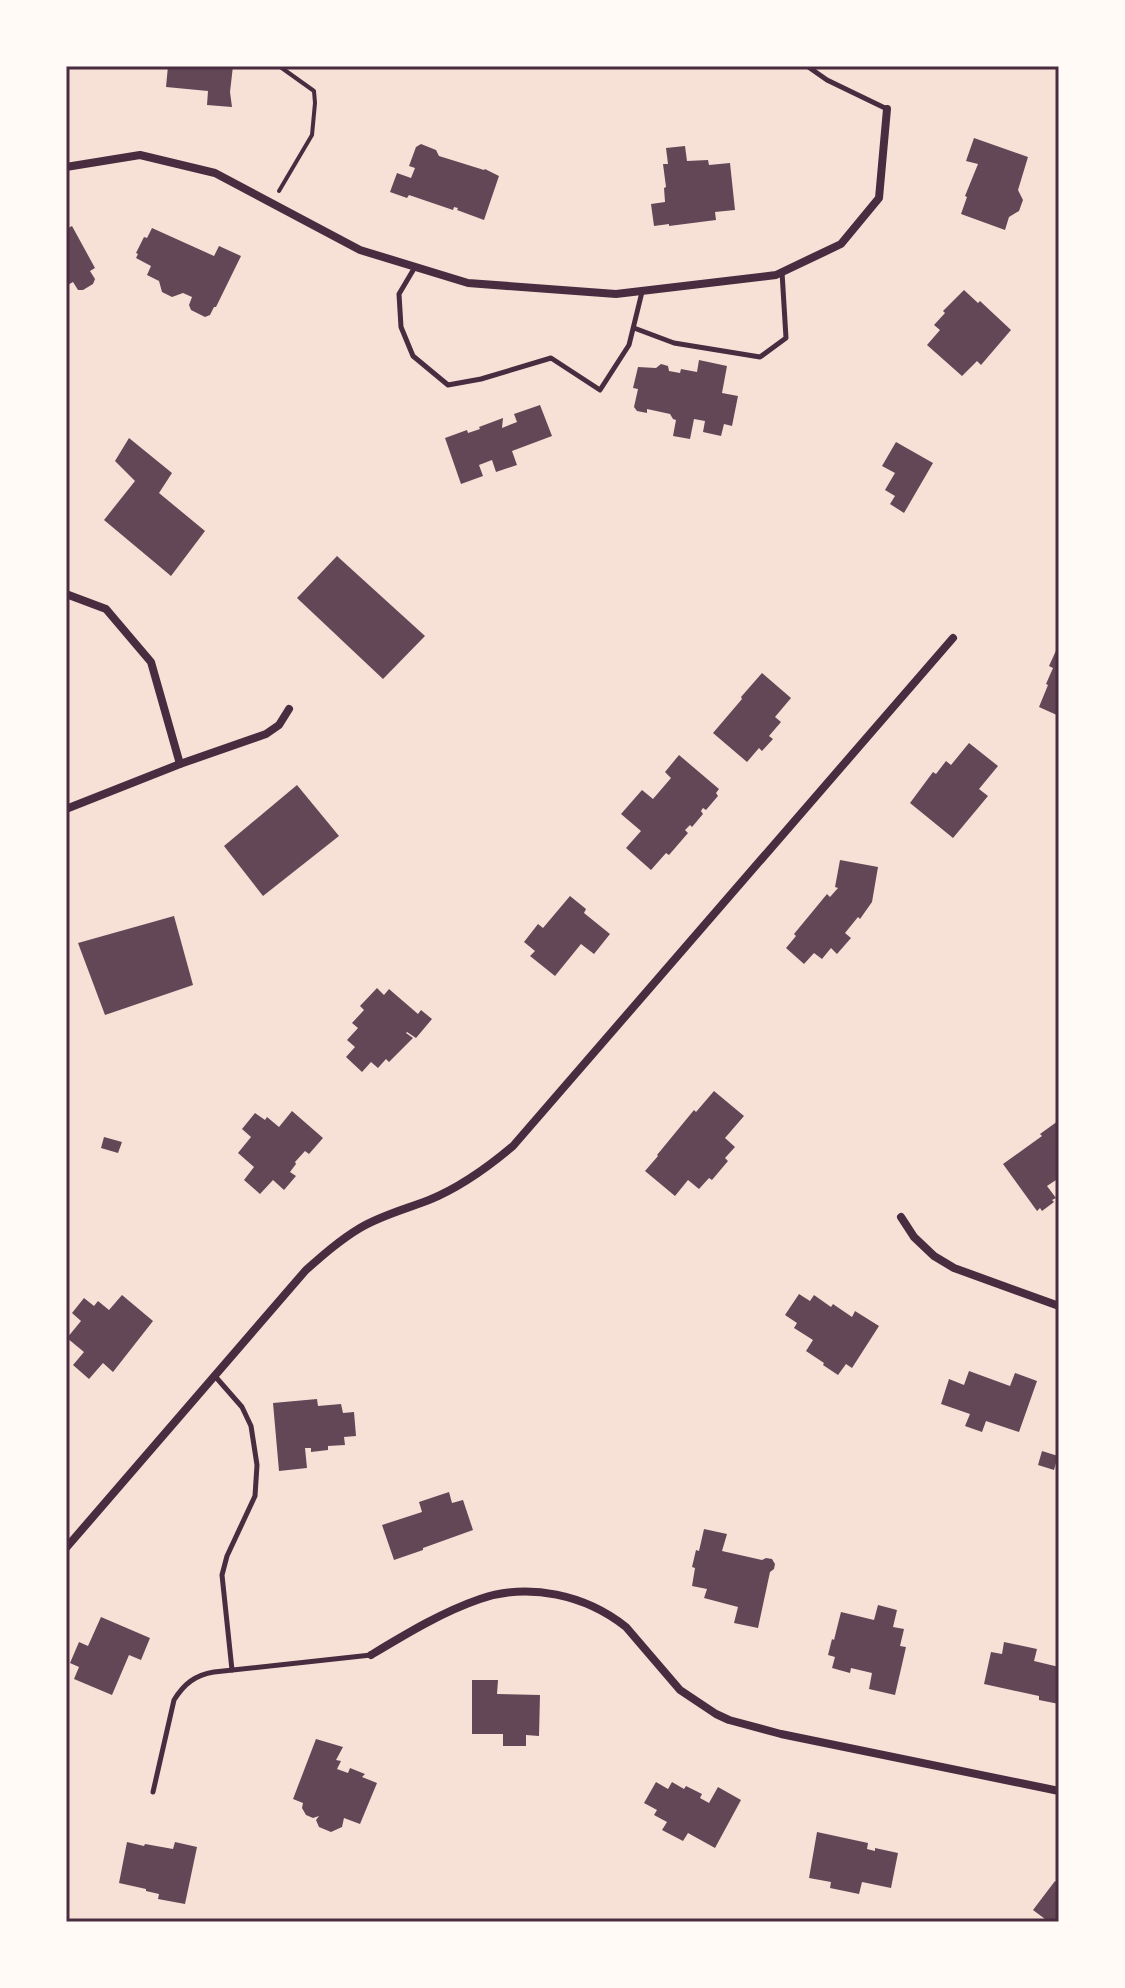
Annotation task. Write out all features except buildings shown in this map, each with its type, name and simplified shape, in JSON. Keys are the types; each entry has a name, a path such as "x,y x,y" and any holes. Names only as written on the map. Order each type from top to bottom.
{"street":[{"path":"66,167 140,155 215,173 360,250 468,283 616,294 776,275 841,244 879,198 887,109"},
{"path":"66,594 106,609 151,662 180,764"},
{"path":"66,1548 306,1270 330,1248 387,1214 455,1189 486,1170 513,1146 953,638"},
{"path":"66,809 266,734 279,725 289,709"},
{"path":"901,1217 914,1237 934,1256 954,1268 1059,1306"},
{"path":"371,1655 456,1608 483,1598 511,1592 540,1592 567,1597 616,1619 680,1690 729,1720 781,1734 1059,1791"}],"lane":[{"path":"807,66 827,80 887,109"},
{"path":"415,267 399,294 401,327 413,356 448,385 481,379 551,358 600,390 629,345 642,291"},
{"path":"634,328 674,343 760,357 786,338 782,272"},
{"path":"214,1375 242,1407 251,1426 257,1465 255,1496 227,1556 222,1575 232,1670"},
{"path":"153,1792 174,1700 195,1677 371,1655"}],"path":[{"path":"272,203 312,135 315,103 314,91 279,66"}]}
